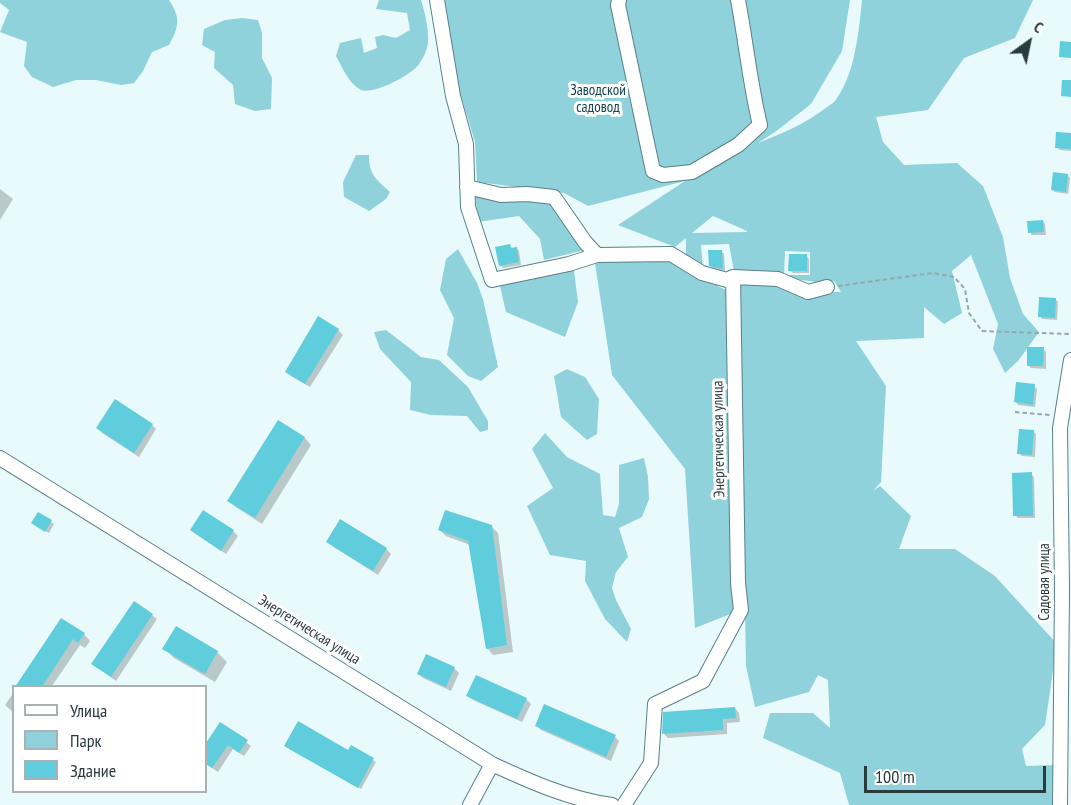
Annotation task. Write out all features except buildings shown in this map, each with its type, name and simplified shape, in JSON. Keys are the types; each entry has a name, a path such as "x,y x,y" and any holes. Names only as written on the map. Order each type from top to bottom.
{"street":[{"path":"436,0 453,96 466,144 468,207 492,280 569,264 597,255 671,254 702,273 727,280 733,277 778,279 808,292 827,287"},
{"path":"619,0 618,5 652,171 663,175 692,172 738,145 760,125 753,98 738,0"},
{"path":"467,188 501,195 527,194 554,197 585,242 597,255"},
{"name":"Энергетическая улица","path":"624,805 651,763 656,704 703,681 741,610 738,572 733,277"},
{"name":"Садовая улица","path":"1060,805 1062,589 1060,428 1071,360"},
{"name":"Энергетическая улица","path":"0,458 492,764 537,785 593,802 612,805"},
{"path":"470,805 492,764"}],"path":[{"path":"827,287 933,273 954,277 966,289 969,313 982,332 1071,334"},
{"path":"1015,412 1062,416"}],"green space":[{"path":"0,0 169,0 177,17 177,28 169,45 152,52 134,83 121,85 96,80 76,80 53,87 32,77 24,66 27,42 0,32 9,10 0,3"},
{"path":"379,0 421,0 427,26 428,44 421,62 409,73 383,87 367,91 361,90 349,80 336,56 340,43 361,38 364,53 377,48 375,37 383,35 396,38 410,30 407,13 376,9"},
{"name":"Заводской садовод","path":"442,0 850,0 842,51 811,104 758,143 802,123 836,99 852,64 858,38 862,0 1033,0 1015,38 964,58 928,110 876,117 883,142 904,165 957,163 983,186 1003,237 1010,278 1023,314 1039,332 1018,361 1005,373 993,349 998,324 971,255 952,271 962,313 944,324 924,307 924,338 856,341 886,386 881,482 873,491 880,486 911,516 899,549 955,549 995,576 1057,644 1045,725 1022,749 1026,766 1056,765 1052,805 849,805 840,773 763,738 770,713 813,713 830,728 828,680 818,675 809,692 755,707 746,666 739,282 789,285 807,297 841,292 834,281 824,283 734,271 729,244 701,245 703,270 686,258 686,238 675,247 618,225 685,181 588,206 564,193 477,182 475,142 451,63","holes":["713,216 747,231 747,232 692,233","785,251 810,252 810,275 784,275"]},
{"path":"242,18 258,20 262,33 262,58 272,78 271,109 255,111 235,104 233,85 214,68 215,52 202,45 204,29 225,20"},
{"path":"356,155 369,155 370,167 374,176 390,192 386,199 369,211 344,197 343,182"},
{"path":"475,193 550,201 585,250 544,260 540,239 519,216 478,222"},
{"path":"458,249 483,299 498,367 481,381 468,376 447,355 454,318 440,290 446,259"},
{"path":"621,256 664,256 690,273 728,291 738,611 695,628 685,469 612,375 595,263"},
{"path":"574,271 578,302 565,337 506,312 499,282 546,272"},
{"path":"386,330 421,357 439,360 468,387 488,421 488,430 480,432 467,416 431,415 410,410 411,382 380,349 374,332"},
{"path":"567,369 585,377 599,399 597,434 587,440 561,417 554,376"},
{"path":"545,433 567,457 600,474 603,515 615,517 619,504 619,465 644,458 649,499 642,517 619,528 628,557 616,572 612,588 631,629 627,642 605,619 585,581 586,561 550,555 527,506 553,488 532,449"}]}
